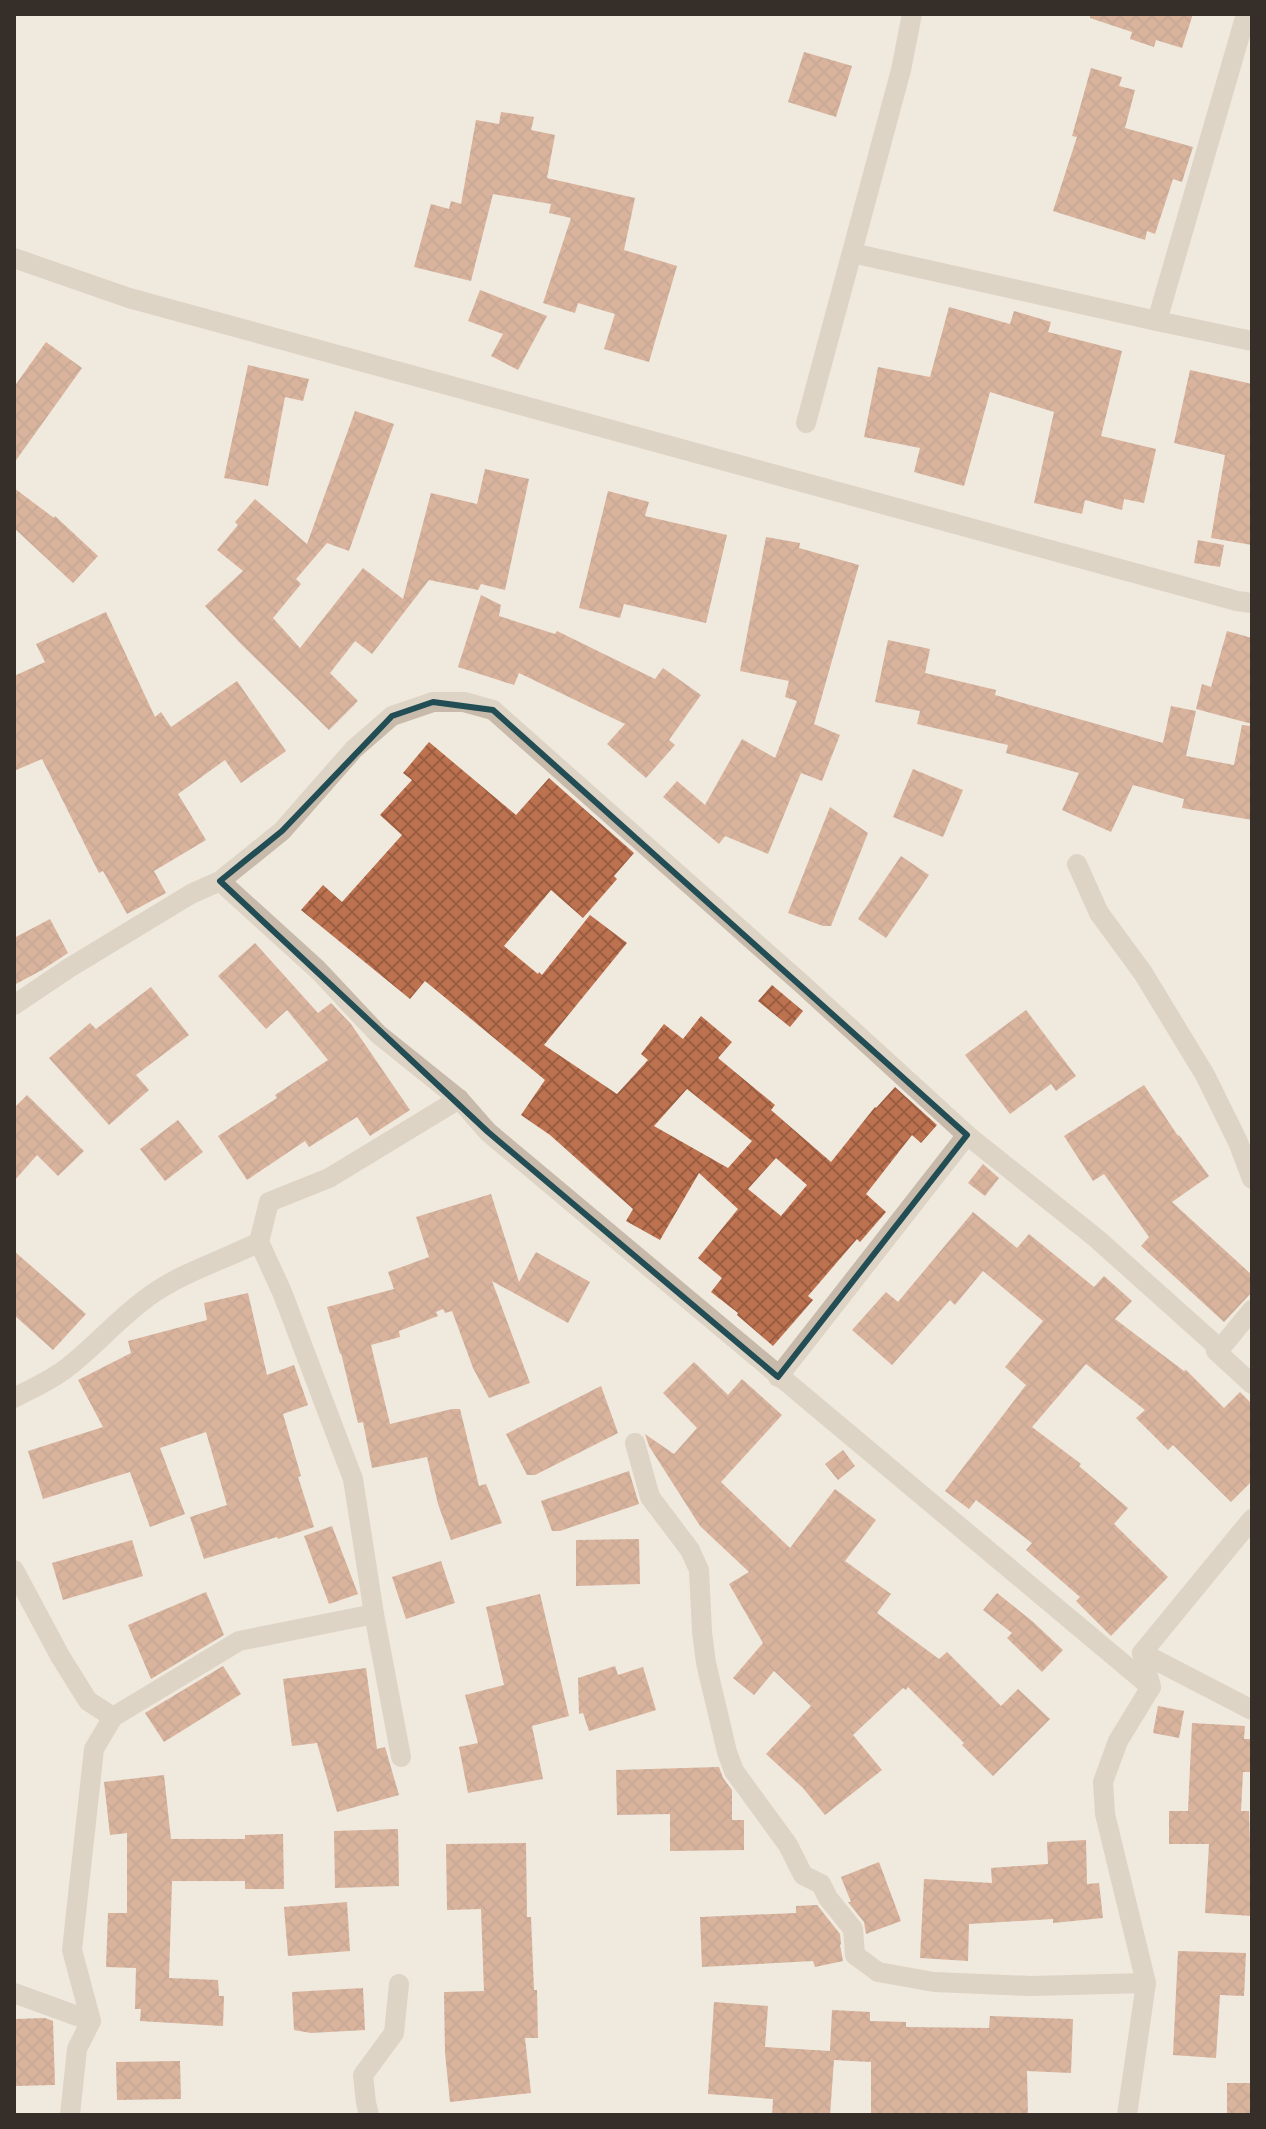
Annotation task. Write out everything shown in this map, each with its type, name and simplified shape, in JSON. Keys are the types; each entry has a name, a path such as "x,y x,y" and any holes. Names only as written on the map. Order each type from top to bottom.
{"street":[{"path":"806,423 901,70 912,14"},
{"path":"1157,321 1246,14"},
{"path":"852,253 1252,341"},
{"path":"14,258 129,298 1252,603"},
{"path":"14,1005 191,894 220,881 282,831 354,749 392,716 433,702 464,702 493,710 967,1135 1096,1238 1220,1349"},
{"path":"1077,864 1099,913 1143,973 1205,1075 1238,1142 1252,1179"},
{"path":"220,881 318,970 378,1034 459,1099 488,1132 1151,1687"},
{"path":"401,1757 353,1479 282,1292 259,1242 269,1202 329,1178 459,1099"},
{"path":"778,1377 967,1135"},
{"path":"14,1398 50,1380 69,1366 147,1297 173,1280 259,1242"},
{"path":"1252,1310 1216,1351 1252,1384"},
{"path":"635,1443 650,1497 690,1550 699,1570 706,1663 734,1771 788,1845 803,1875 821,1884 828,1898 853,1929 855,1955 878,1972 934,1982 1031,1986 1146,1983"},
{"path":"1142,1653 1252,1519"},
{"path":"14,1570 88,1701 113,1717"},
{"path":"70,2115 77,2049 91,2021 72,1950 94,1749 113,1717 239,1641 374,1614"},
{"path":"1127,2115 1146,1983 1105,1814 1103,1782 1118,1741 1151,1687 1142,1653"},
{"path":"1142,1653 1252,1710"},
{"path":"369,2115 363,2075 394,2033 399,1984"},
{"path":"14,1993 91,2021"}],"highlighted area":[{"path":"433,702 493,710 967,1135 778,1377 488,1132 220,881 282,831 392,716"}],"building":[{"path":"1090,14 1193,14 1182,48 1156,40 1154,47 1130,39 1132,32 1090,18"},
{"path":"804,52 852,66 836,117 788,102"},
{"path":"1091,68 1122,77 1119,86 1135,90 1125,128 1193,147 1182,182 1173,179 1155,234 1147,231 1145,240 1053,211 1077,137 1072,136"},
{"path":"501,112 534,117 531,130 555,135 547,178 635,198 624,250 677,266 649,362 604,349 615,314 578,303 575,313 543,303 571,218 549,213 551,204 493,194 471,281 414,267 431,204 449,209 451,201 461,204 476,120 499,124"},
{"path":"480,290 547,316 518,370 491,356 503,334 468,321"},
{"path":"949,307 1010,324 1014,311 1051,322 1048,332 1122,351 1101,436 1156,449 1144,503 1124,499 1122,510 1085,500 1082,514 1034,503 1054,412 990,392 964,486 914,472 920,448 864,437 878,367 930,377"},
{"path":"46,342 82,368 14,463 14,387"},
{"path":"248,365 309,379 303,401 285,397 268,486 224,478"},
{"path":"1190,370 1252,384 1252,545 1211,538 1225,455 1174,443"},
{"path":"355,411 394,424 349,551 327,543 296,579 301,584 273,618 300,648 363,568 403,599 431,493 477,504 485,469 529,479 505,590 481,584 478,590 429,580 372,654 355,641 330,673 358,701 329,730 205,606 243,571 217,550 255,499 307,544"},
{"path":"14,488 55,516 98,556 73,583 14,528"},
{"path":"608,491 649,502 645,516 727,535 706,623 624,604 620,618 579,608"},
{"path":"766,537 800,543 799,548 859,565 814,724 840,735 822,781 801,773 768,854 725,836 719,844 663,797 677,781 705,805 742,739 775,758 797,701 785,697 789,681 740,671"},
{"path":"1198,540 1224,545 1220,567 1194,563"},
{"path":"481,595 501,605 499,616 555,634 557,631 655,679 663,668 701,695 669,740 675,745 646,778 607,744 625,724 519,673 514,685 458,667"},
{"path":"106,612 155,717 161,712 171,727 237,681 286,751 241,783 225,760 178,794 206,840 154,871 166,893 127,914 103,871 99,873 42,759 14,771 14,676 45,662 36,644"},
{"path":"1227,631 1252,638 1252,724 1196,709 1202,684 1211,687"},
{"path":"888,640 930,649 925,673 996,690 995,695 1163,743 1171,706 1196,711 1186,756 1234,765 1242,725 1252,726 1252,820 1182,808 1184,799 1133,785 1111,832 1062,810 1079,773 1006,753 1008,745 917,724 920,711 875,702"},
{"path":"429,742 516,815 549,778 634,853 614,876 617,879 583,918 551,890 504,946 542,975 590,915 627,943 544,1045 617,1094 648,1060 641,1054 664,1024 683,1039 701,1016 732,1042 718,1058 775,1105 771,1110 831,1162 895,1087 937,1125 921,1143 912,1135 866,1194 886,1212 860,1242 857,1239 808,1296 813,1300 773,1346 711,1292 722,1278 698,1258 738,1209 699,1173 660,1240 626,1221 633,1209 550,1135 521,1115 545,1080 425,981 410,999 301,910 323,885 342,902 402,835 380,815 412,780 403,773","holes":["687,1089 752,1141 728,1168 654,1126","776,1158 807,1185 781,1216 748,1189"]},
{"path":"913,769 963,790 943,837 893,817"},
{"path":"830,807 868,833 831,926 823,926 788,913"},
{"path":"901,856 929,875 886,938 858,919"},
{"path":"50,919 68,953 14,985 14,938"},
{"path":"255,943 318,1013 331,1003 351,1024 410,1110 370,1136 357,1117 309,1147 305,1141 247,1180 218,1136 328,1060 287,1010 266,1029 218,976"},
{"path":"772,985 803,1011 790,1027 758,1001"},
{"path":"151,987 189,1035 136,1075 149,1090 109,1125 49,1058 90,1023 96,1029"},
{"path":"1026,1010 1076,1076 1056,1091 1051,1084 1010,1114 965,1055"},
{"path":"1144,1085 1209,1176 1172,1202 1252,1275 1252,1292 1224,1322 1141,1246 1149,1237 1104,1174 1093,1181 1064,1136"},
{"path":"27,1095 84,1151 58,1176 37,1155 14,1181 14,1108"},
{"path":"178,1120 203,1152 165,1181 140,1149"},
{"path":"983,1164 999,1178 985,1196 968,1183"},
{"path":"491,1194 519,1282 536,1252 590,1282 568,1323 492,1281 530,1383 489,1398 473,1368 452,1311 445,1313 443,1309 436,1312 438,1316 399,1331 400,1337 371,1345 390,1424 460,1409 479,1486 486,1484 502,1523 451,1540 438,1504 427,1457 372,1468 363,1422 358,1423 327,1307 394,1289 388,1272 429,1257 416,1217"},
{"path":"973,1212 1017,1248 1029,1234 1094,1287 1104,1276 1132,1301 1115,1319 1186,1370 1224,1408 1240,1392 1252,1404 1252,1481 1231,1502 1173,1445 1168,1450 1136,1418 1145,1410 1086,1364 1032,1427 1081,1464 1079,1466 1128,1508 1114,1524 1168,1577 1111,1636 1076,1601 1080,1597 1026,1550 1032,1543 976,1500 969,1509 945,1491 1026,1385 1005,1367 1043,1321 983,1271 955,1305 950,1300 892,1365 852,1330 886,1292 898,1302"},
{"path":"14,1251 86,1314 53,1350 14,1315"},
{"path":"248,1293 267,1375 294,1365 308,1405 283,1414 314,1527 204,1559 190,1517 227,1505 206,1432 160,1448 185,1514 150,1527 130,1472 43,1499 28,1451 103,1427 78,1380 131,1353 128,1341 207,1320 204,1303"},
{"path":"694,1362 728,1395 742,1379 782,1415 721,1482 790,1548 835,1489 876,1520 845,1561 891,1594 877,1613 939,1659 947,1652 1001,1706 1018,1689 1050,1719 993,1776 908,1687 906,1690 903,1688 853,1735 882,1770 825,1815 803,1788 766,1754 811,1706 774,1671 754,1695 733,1678 763,1643 729,1584 749,1572 700,1526 649,1446 645,1434 674,1454 697,1428 663,1393"},
{"path":"601,1386 618,1433 535,1475 527,1475 506,1434"},
{"path":"843,1450 855,1466 838,1480 825,1464"},
{"path":"629,1471 639,1504 552,1531 541,1501"},
{"path":"332,1526 358,1594 329,1604 304,1536"},
{"path":"639,1539 640,1584 576,1586 576,1540"},
{"path":"132,1540 143,1576 63,1600 52,1563"},
{"path":"441,1561 455,1603 406,1619 392,1577"},
{"path":"206,1592 224,1635 151,1679 128,1625"},
{"path":"997,1593 1063,1650 1042,1672 1007,1638 1012,1633 983,1610"},
{"path":"540,1594 569,1716 532,1726 543,1779 468,1793 459,1747 478,1743 465,1695 504,1685 486,1607"},
{"path":"223,1666 241,1694 164,1742 145,1713"},
{"path":"615,1666 618,1675 643,1667 656,1710 589,1731 583,1713 579,1714 578,1678"},
{"path":"366,1668 377,1749 385,1747 399,1795 337,1812 317,1743 292,1746 283,1679"},
{"path":"1158,1706 1184,1711 1179,1738 1153,1733"},
{"path":"1192,1723 1245,1726 1244,1739 1252,1739 1252,1772 1243,1772 1241,1811 1249,1811 1252,1916 1205,1913 1209,1844 1169,1844 1169,1811 1188,1811"},
{"path":"719,1767 732,1790 732,1820 744,1820 744,1850 670,1851 670,1814 617,1815 616,1770"},
{"path":"164,1775 171,1839 245,1839 245,1835 283,1834 284,1889 245,1889 245,1881 172,1881 169,1978 218,1980 219,1996 224,1996 223,2026 140,2021 141,2009 135,2009 136,1968 106,1967 108,1913 127,1913 127,1833 110,1835 104,1782"},
{"path":"398,1829 399,1886 335,1888 334,1831"},
{"path":"1086,1840 1087,1884 1099,1883 1103,1918 1053,1923 1053,1919 969,1924 968,1961 920,1958 924,1879 992,1883 991,1868 1048,1864 1047,1842"},
{"path":"526,1843 527,1917 531,1917 538,2038 525,2038 531,2093 450,2102 444,1992 484,1991 481,1909 447,1910 446,1844"},
{"path":"879,1862 901,1921 866,1934 864,1922 848,1902 851,1902 841,1877"},
{"path":"347,1902 350,1951 288,1956 284,1907"},
{"path":"817,1905 840,1934 843,1961 815,1967 813,1961 702,1967 700,1917 796,1913 796,1906"},
{"path":"1178,1951 1246,1953 1244,1996 1220,1995 1216,2058 1173,2055"},
{"path":"363,1988 365,2030 311,2033 294,2030 292,1992"},
{"path":"714,2002 768,2006 765,2047 830,2051 832,2010 870,2012 870,2021 906,2022 906,2027 989,2028 990,2016 1073,2019 1071,2073 1027,2071 1028,2115 871,2115 871,2062 834,2060 830,2115 772,2115 773,2099 708,2094"},
{"path":"45,2018 53,2021 55,2085 14,2086 14,2019"},
{"path":"180,2061 181,2099 117,2100 116,2062"},
{"path":"1227,2083 1252,2083 1252,2115 1227,2115"}]}
